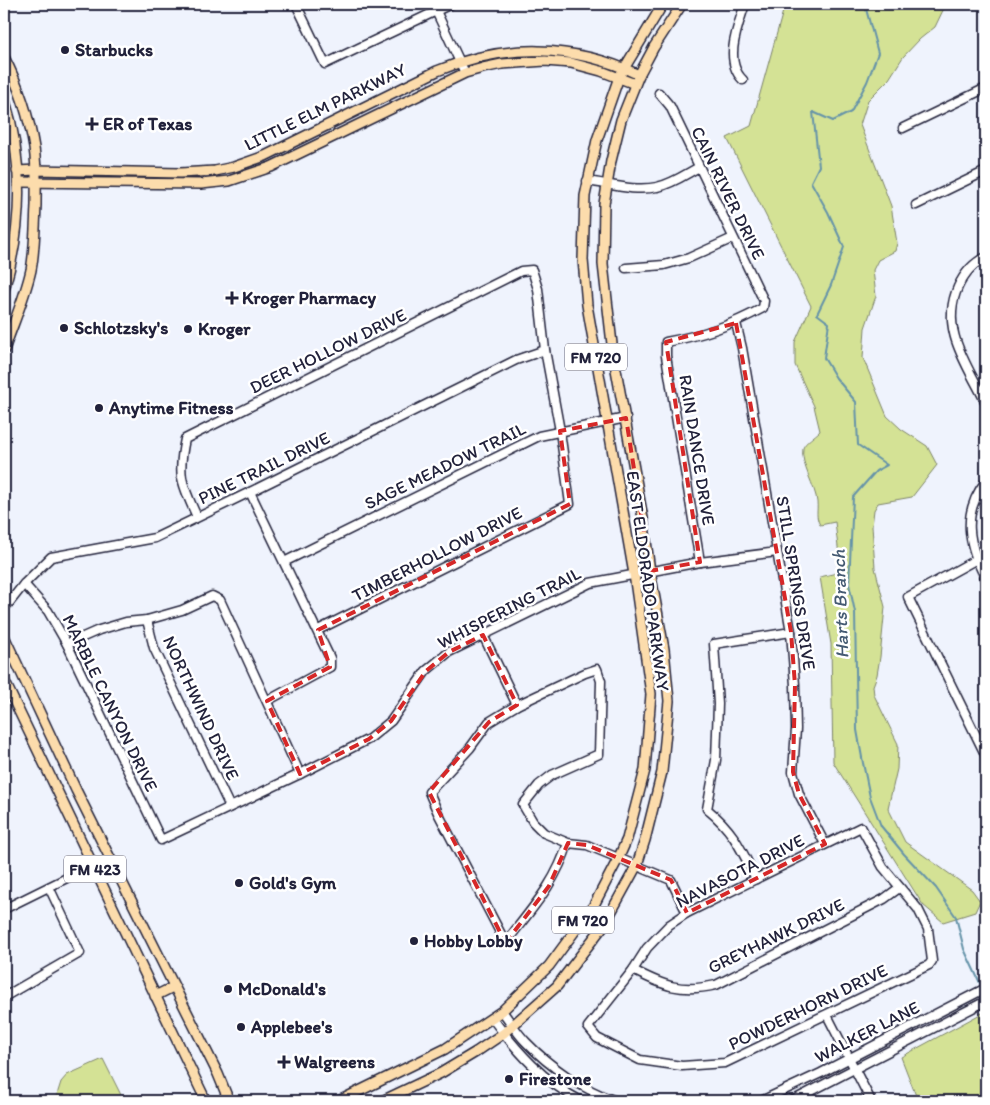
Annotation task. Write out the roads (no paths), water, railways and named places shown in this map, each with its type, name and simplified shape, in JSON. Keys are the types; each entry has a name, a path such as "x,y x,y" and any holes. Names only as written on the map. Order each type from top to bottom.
{"main road":[{"name":"EAST ELDORADO PARKWAY","path":"339,1101 445,1050 502,1011 549,966 594,906 627,839 644,770 651,694 634,574 587,305 583,260 585,196 597,140 619,77 663,4"},
{"name":"EAST ELDORADO PARKWAY","path":"383,1100 441,1073 514,1026 557,986 604,925 637,865 662,772 669,701 664,649 643,518 613,353 603,264 604,204 621,120 635,84 654,47 682,4"},
{"name":"LITTLE ELM PARKWAY","path":"17,171 180,173 215,171 251,162 437,71 460,62 499,53 547,51 575,54 623,68 639,75"},
{"path":"4,57 14,76 26,111 34,149 36,170 36,229 31,268 26,289 4,350"},
{"name":"LITTLE ELM PARKWAY","path":"18,182 201,184 248,176 271,167 465,73 502,64 545,61 571,64 601,71 635,84"},
{"path":"4,97 15,144 18,182 18,213 11,265 4,290"},
{"path":"284,147 289,158"},
{"name":"FM 423","path":"4,636 76,790 218,1074 229,1101"},
{"name":"FM 423","path":"4,680 206,1101"},
{"path":"60,797 76,790"},
{"path":"155,996 173,987"},
{"path":"377,1083 383,1100"}],"street":[{"path":"296,4 325,64 451,4"},
{"path":"743,80 737,74 733,60 735,41 745,4"},
{"path":"436,11 465,73"},
{"path":"903,128 986,88"},
{"name":"CAIN RIVER DRIVE","path":"659,93 670,106 764,301 763,308 736,322"},
{"path":"588,181 637,189 649,189 667,184 699,167"},
{"path":"916,206 986,171"},
{"path":"626,268 664,265 689,258 733,238"},
{"path":"986,257 973,266 961,279 954,296 951,316 953,335 986,403"},
{"name":"DEER HOLLOW DRIVE","path":"197,517 181,481 180,461 185,439 521,271 532,270 538,289 545,350"},
{"name":"RAIN DANCE DRIVE","path":"700,562 666,356 666,342 700,335 736,322"},
{"name":"STILL SPRINGS DRIVE","path":"736,322 791,632 796,694 793,772 799,794 825,844"},
{"path":"545,350 560,431"},
{"name":"PINE TRAIL DRIVE","path":"4,607 51,557 155,538 516,360 545,350"},
{"name":"SAGE MEADOW TRAIL","path":"284,562 539,436 626,418"},
{"name":"TIMBERHOLLOW DRIVE","path":"318,630 570,504 560,431"},
{"path":"986,481 976,497 970,513 970,528 976,560 986,579"},
{"path":"250,492 330,658 330,667 267,701"},
{"name":"WHISPERING TRAIL","path":"161,840 300,774 368,739 391,721 426,671 449,652 590,582 700,562 777,552"},
{"path":"986,554 908,598 986,756"},
{"name":"MARBLE CANYON DRIVE","path":"24,584 48,611 67,644 161,840"},
{"path":"67,644 99,630 126,622 147,620 182,610 212,596 220,600 300,774"},
{"name":"NORTHWIND DRIVE","path":"147,620 154,648 230,807"},
{"path":"756,879 734,836 723,822 707,809 716,760 718,704 714,644 791,632"},
{"path":"483,635 517,705"},
{"path":"568,843 562,863 549,886 510,937 503,938 429,792 459,760 489,722 517,705 597,669 601,680 598,754 552,775 539,786 523,806 533,822 544,833 568,843 588,845 671,880 687,914"},
{"name":"NAVASOTA DRIVE","path":"588,1027 633,970 647,948 669,925 687,914 861,826 883,867 899,888"},
{"path":"4,909 93,865"},
{"path":"4,996 80,953 49,887"},
{"name":"POWDERHORN DRIVE","path":"588,1027 597,1038 640,1060 682,1066 725,1063 928,965 932,960 928,929 918,908 899,888"},
{"name":"GREYHAWK DRIVE","path":"633,970 658,983 678,988 697,989 716,985 884,900 899,888"},
{"name":"WALKER LANE","path":"761,1101 986,988"},
{"name":"WALKER LANE","path":"792,1101 986,1001"},
{"path":"502,1011 525,1041 556,1068 598,1095 616,1101"},
{"path":"827,1015 871,1101"},
{"path":"492,1018 522,1055 547,1078 581,1101"}],"waterway":[{"name":"Harts Branch","path":"869,4 866,9 878,53 867,82 851,112 833,121 813,112 819,166 811,182 828,212 844,247 831,285 817,314 829,323 824,358 836,378 856,402 858,445 887,465 876,471 853,497 849,584 855,612 857,730 870,797 881,826 936,888 956,917 964,949 980,983"}],"place":[{"name":"Starbucks","path":"65,50"},
{"name":"ER of Texas","path":"92,124"},
{"name":"Kroger Pharmacy","path":"232,298"},
{"name":"Schlotzsky's","path":"64,328"},
{"name":"Kroger","path":"188,329"},
{"name":"Anytime Fitness","path":"99,408"},
{"name":"Gold's Gym","path":"239,883"},
{"name":"Hobby Lobby","path":"414,941"},
{"name":"McDonald's","path":"228,989"},
{"name":"Applebee's","path":"241,1027"},
{"name":"Walgreens","path":"284,1062"},
{"name":"Firestone","path":"509,1079"}]}
